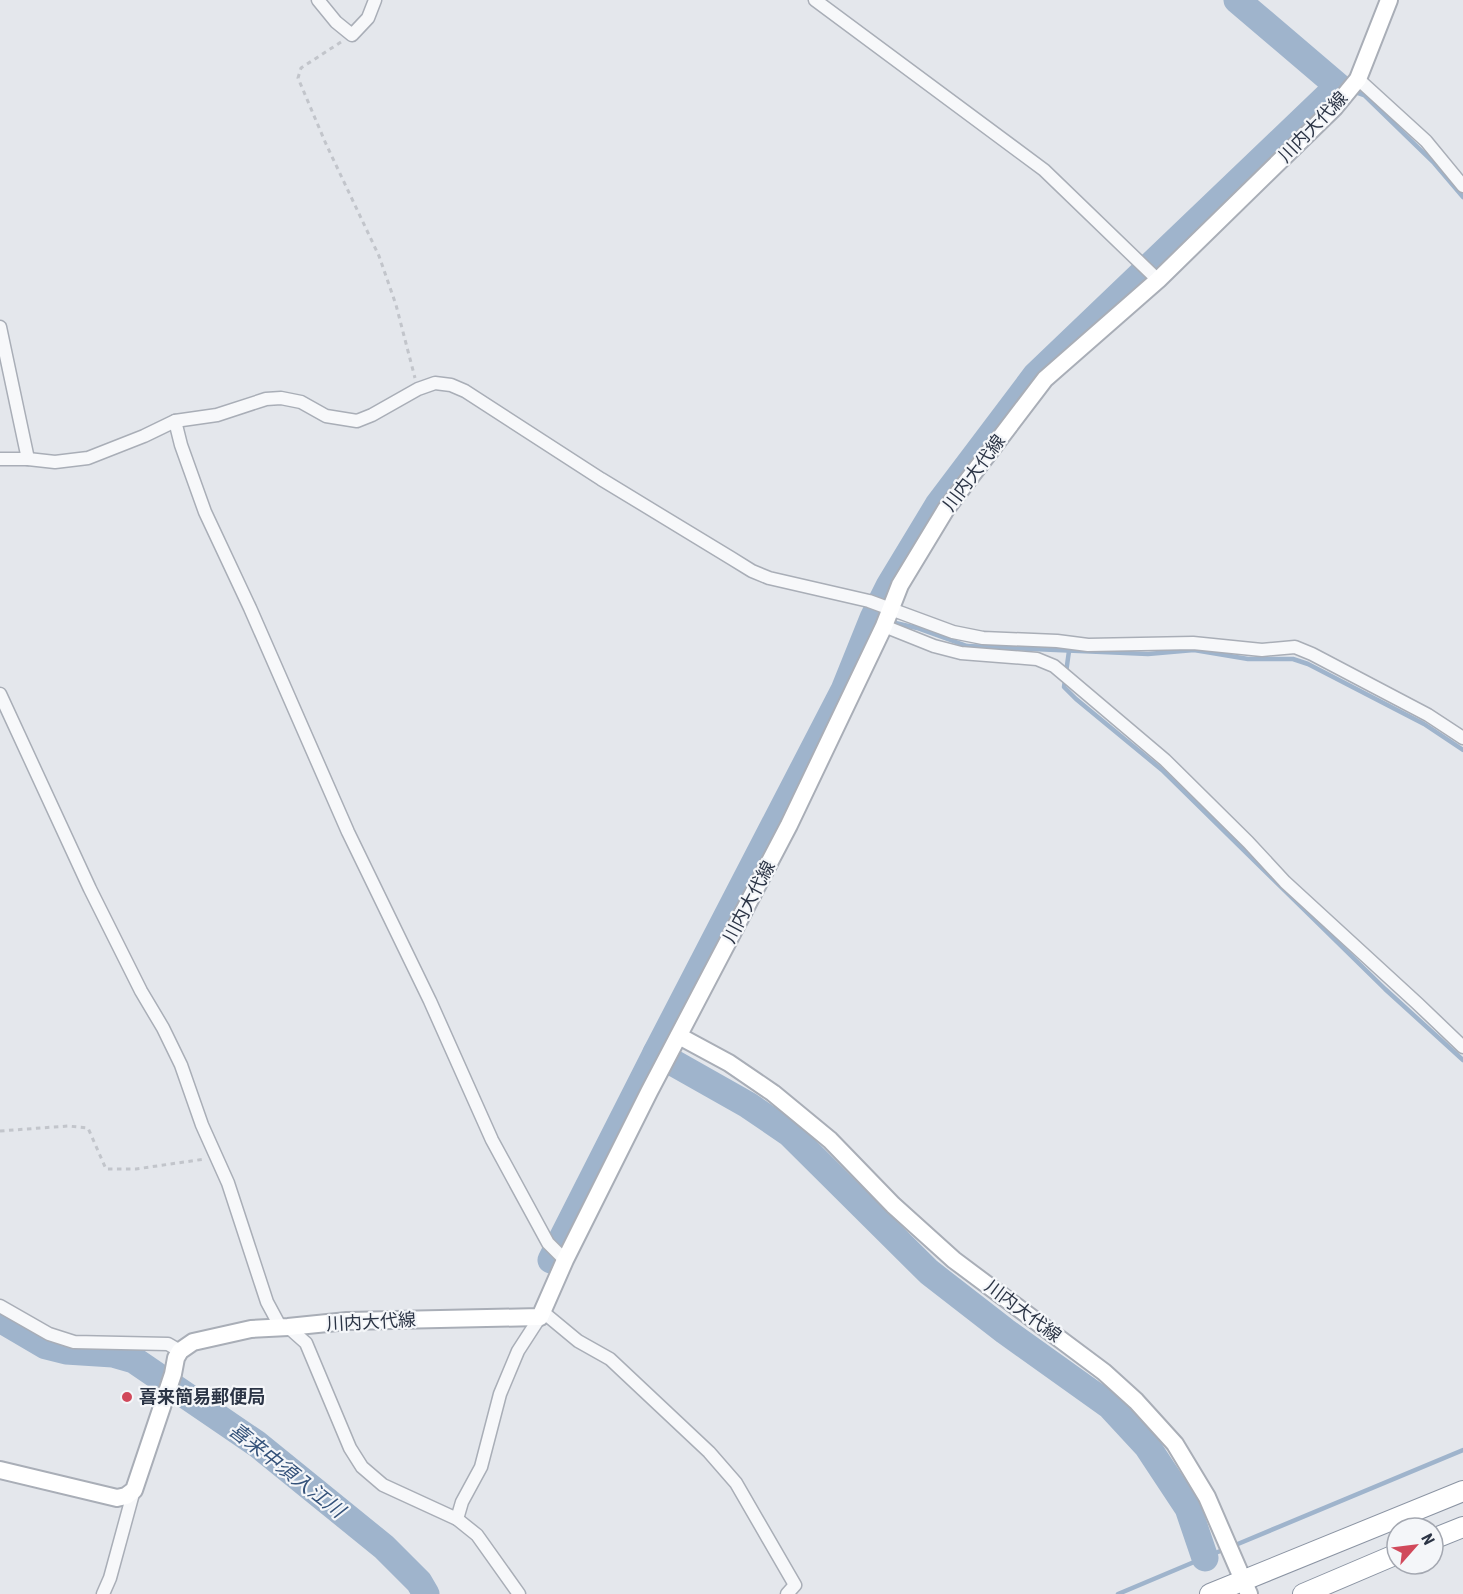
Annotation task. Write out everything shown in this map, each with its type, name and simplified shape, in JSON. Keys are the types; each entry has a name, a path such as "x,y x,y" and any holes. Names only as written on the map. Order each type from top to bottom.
{"highway":[{"path":"1210,1594 1463,1491"},
{"path":"1445,1534 1463,1527"},
{"path":"1303,1594 1385,1559"}],"main road":[{"name":"川内大代線","path":"180,1351 193,1342 251,1329 347,1321 542,1314 563,1259 789,825 900,585 946,509 1045,379 1158,280 1335,107 1358,79 1389,0"},
{"name":"川内大代線","path":"679,1036 729,1063 773,1093 830,1140 893,1205 954,1260 1104,1372 1136,1401 1175,1444 1207,1497 1243,1579"},
{"path":"0,1470 117,1498 134,1491 180,1351"}],"street":[{"path":"318,0 336,22 352,35 368,18 375,0"},
{"path":"815,0 1044,170 1158,280"},
{"path":"1358,79 1426,141 1463,186"},
{"path":"0,327 28,459"},
{"path":"0,459 55,462 88,458 144,436 267,399 281,398 301,402 326,416 357,421 372,415 418,388 435,383 451,385 465,391 601,479 769,578 870,601 887,616 934,646 961,653 1037,660 1054,666 1165,760 1285,882 1463,1047"},
{"path":"176,426 206,512 348,832 430,1001 492,1140 548,1243 563,1259"},
{"path":"887,616 914,616 953,632 983,639 1057,641 1088,645 1193,643 1262,650 1294,647 1312,654 1428,715 1463,738"},
{"path":"0,694 90,889 181,1065 202,1125 228,1183 267,1302 284,1328 306,1343 350,1448 362,1467 383,1485 457,1519 477,1535 519,1594"},
{"path":"0,1306 49,1334 74,1342 168,1344 180,1351"},
{"path":"457,1519 462,1502 481,1467 500,1394 518,1351 542,1314 578,1341 610,1359 709,1452 736,1483 795,1585 787,1594"},
{"path":"103,1594 110,1578 134,1491"}],"path":[{"path":"352,35 301,68 298,78 326,144 379,256 396,305 418,388"},
{"path":"0,1131 68,1126 88,1128 106,1169 136,1168 216,1157"}],"waterway":[{"path":"1205,1558 1188,1508 1147,1446 1110,1406 1005,1331 929,1272 789,1133 748,1105 656,1053 844,690 873,618 889,586 938,505 1036,375 1338,86 1237,0"},
{"path":"1338,86 1364,95 1434,163 1463,197"},
{"path":"891,622 917,628 967,646 1148,654 1194,650 1248,659 1293,659 1308,664 1424,724 1463,750"},
{"path":"1069,651 1064,687 1162,770 1385,989 1463,1060"},
{"path":"551,1260 656,1053"},
{"name":"喜来中須入江川","path":"0,1319 46,1346 66,1351 113,1354 134,1360 257,1444 384,1547 419,1582 426,1594"},
{"path":"1233,1546 1463,1450"},
{"path":"1118,1594 1225,1549"}],"place":[{"name":"喜来簡易郵便局","path":"127,1397"}]}
